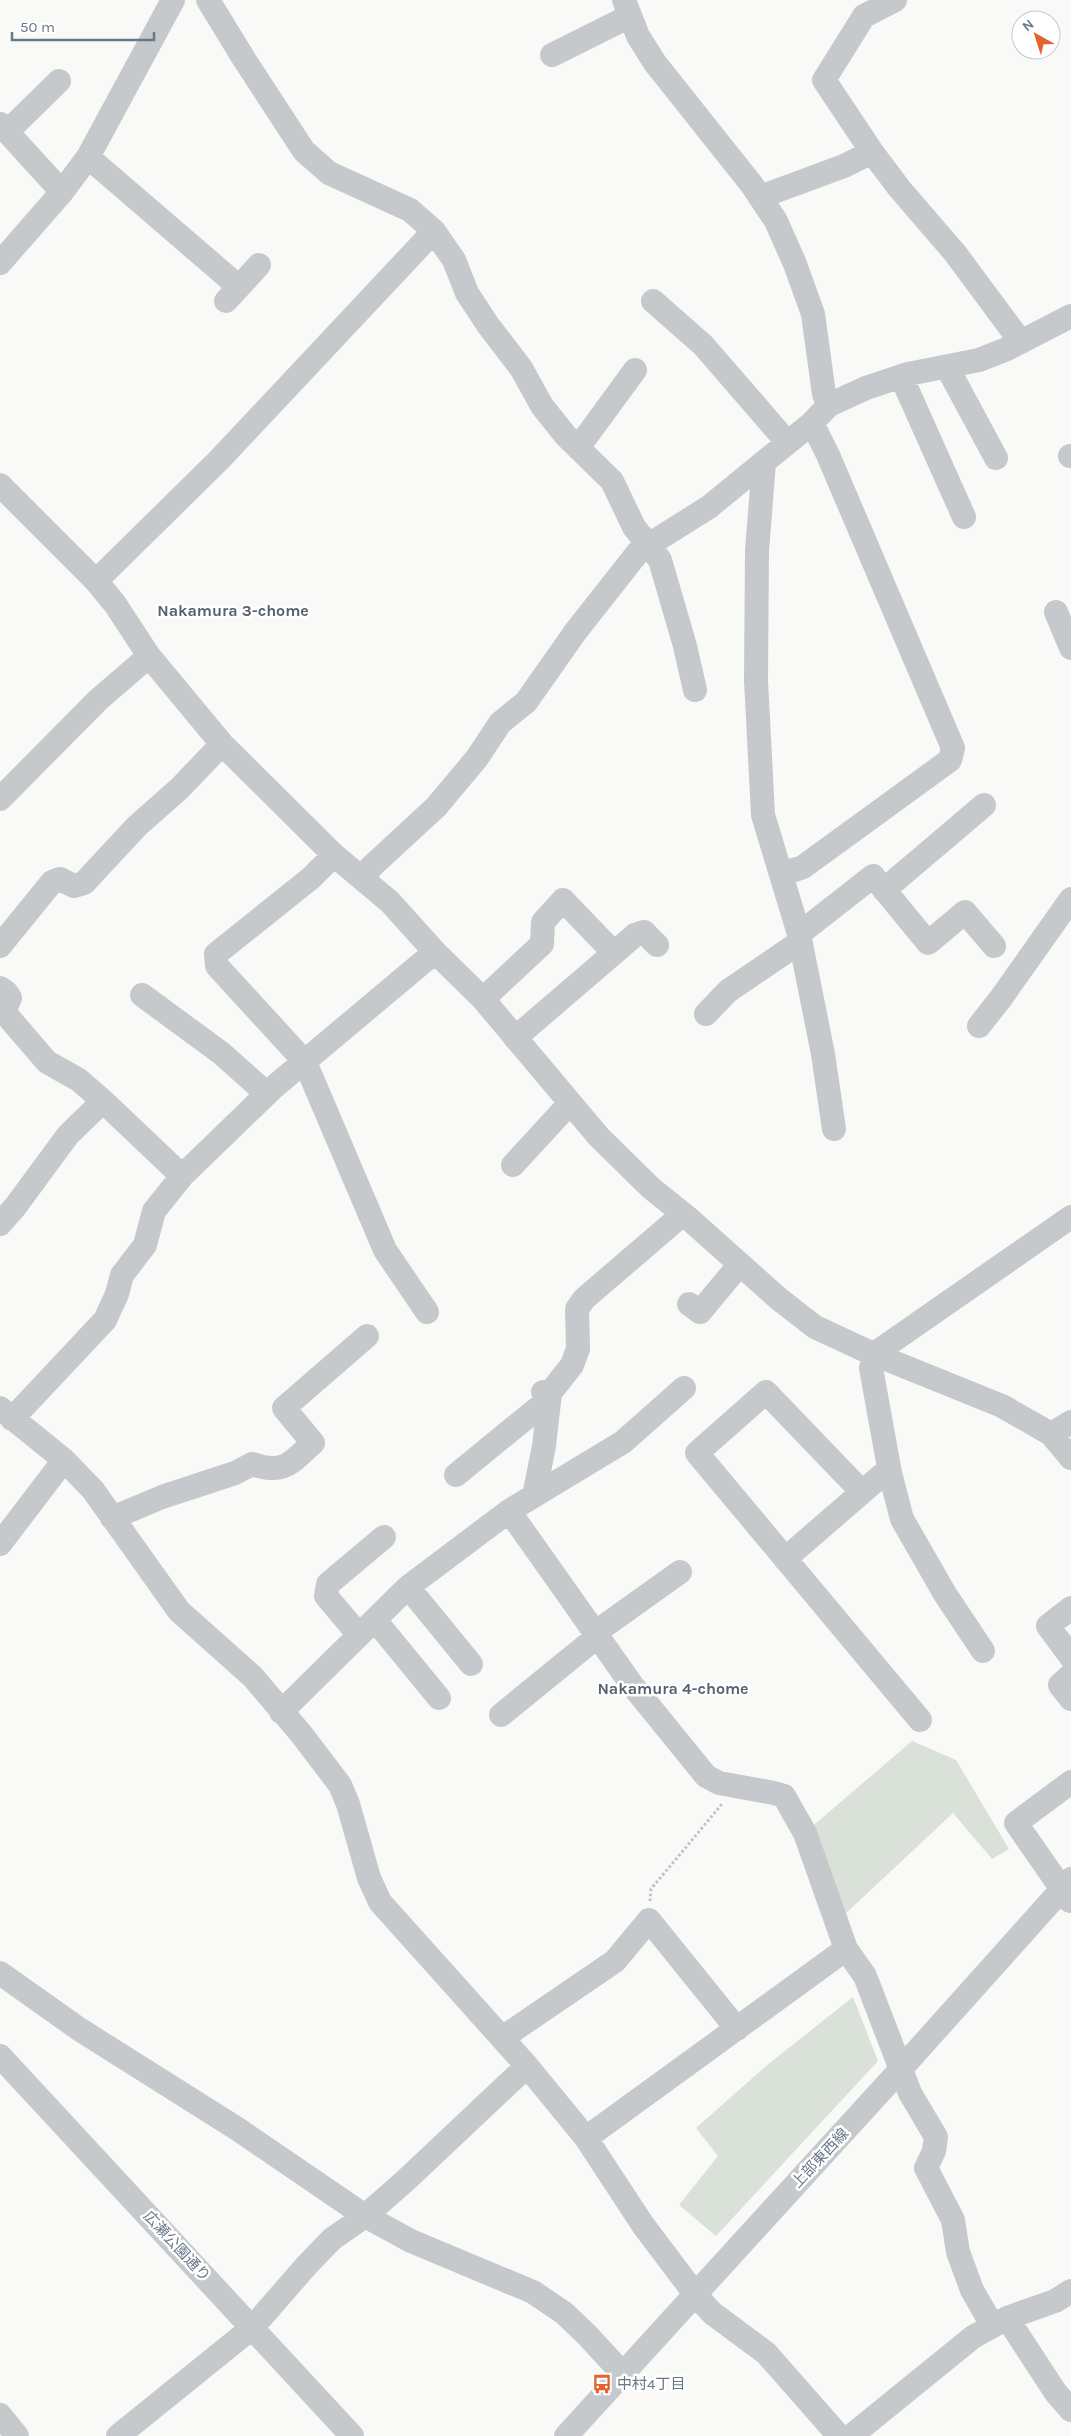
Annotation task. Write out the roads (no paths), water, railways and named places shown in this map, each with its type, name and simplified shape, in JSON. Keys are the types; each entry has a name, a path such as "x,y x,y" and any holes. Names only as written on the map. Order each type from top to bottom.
{"street":[{"path":"0,263 62,192 88,157 173,0"},
{"path":"208,0 244,60 304,151 329,173 410,210 434,231 454,260 467,293 488,326 521,368 542,406 578,448 612,481 634,527 660,560 685,646 694,690"},
{"path":"895,0 864,16 824,80 872,152 899,188 955,253 1021,342"},
{"path":"552,55 627,8 638,36 654,63 760,197 780,230 813,314 824,394 829,406"},
{"path":"59,81 4,128 62,192"},
{"path":"760,197 844,166 872,152"},
{"path":"88,157 161,207 233,294 259,265"},
{"path":"96,581 219,460 434,231"},
{"path":"653,301 684,315 703,345 750,385 786,442"},
{"path":"362,879 371,867 436,807 477,758 500,723 526,702 576,631 639,551 709,507 786,442 812,423 829,406 866,388 901,376 978,360 1021,342 1071,316"},
{"path":"947,367 996,458"},
{"path":"578,448 635,370"},
{"path":"901,376 953,470 964,517"},
{"path":"782,874 803,867 950,760 953,748 828,455 812,423"},
{"path":"764,462 757,551 756,680 763,816 782,874 799,938 823,1054 834,1129"},
{"path":"0,485 96,581 115,604 150,656 222,744 334,855 390,902 483,999 599,1137 651,1188 779,1299 815,1327 874,1354 1002,1406 1051,1434 1071,1458"},
{"path":"1056,612 1071,648"},
{"path":"0,799 98,700 150,656"},
{"path":"0,946 52,882 60,879 74,886 84,883 137,826 180,788 222,744"},
{"path":"884,890 984,805"},
{"path":"334,855 311,878 216,954 217,966 305,1062 385,1250 426,1312"},
{"path":"706,1014 728,991 799,938 872,876 928,943 965,912 994,946"},
{"path":"978,1026 1001,998 1071,899"},
{"path":"483,999 542,944 543,922 563,900 614,953"},
{"path":"515,1038 635,935 644,932 656,945"},
{"path":"436,952 267,1094 182,1176 154,1211 145,1245 122,1275 117,1294 105,1320 6,1413 64,1460 93,1490 179,1611 253,1677 302,1735 340,1785 348,1804 369,1878 380,1902 502,2038 586,2138 643,2225 695,2294 712,2313 766,2353 839,2436"},
{"path":"0,988 10,998 4,1012 47,1062 78,1080 103,1101 182,1176"},
{"path":"142,995 221,1053 267,1094"},
{"path":"0,1224 16,1207 68,1135 103,1101"},
{"path":"513,1165 570,1103"},
{"path":"543,1392 550,1393 572,1365 578,1349 577,1309 584,1299 683,1214"},
{"path":"983,1651 945,1594 902,1519 890,1473 871,1368 874,1354 1071,1217"},
{"path":"689,1304 700,1312 740,1264"},
{"path":"112,1518 162,1497 235,1473 252,1464 270,1470 281,1468 290,1463 313,1443 284,1408 367,1336"},
{"path":"281,1712 408,1586 509,1511 622,1442 684,1388"},
{"path":"456,1475 543,1392"},
{"path":"534,1496 544,1446 543,1392"},
{"path":"862,1492 766,1392 697,1453 920,1720"},
{"path":"1051,1434 1071,1422"},
{"path":"0,1544 64,1460"},
{"path":"785,1559 882,1475 890,1473"},
{"path":"509,1511 632,1684 706,1776 719,1783 784,1796 805,1833 846,1949 865,1976 910,2093 936,2137 934,2151 926,2168 953,2220 958,2252 972,2290 1071,2410"},
{"path":"384,1536 328,1584 326,1596 367,1627 439,1698"},
{"path":"501,1715 594,1629 676,1567"},
{"path":"408,1586 471,1664"},
{"path":"1071,1608 1048,1626 1071,1657"},
{"path":"1071,1675 1060,1685 1071,1699"},
{"path":"1067,1890 1016,1823 1071,1782"},
{"name":"上部東西線","path":"566,2436 1067,1890"},
{"path":"502,2038 615,1961 649,1920 737,2029"},
{"path":"586,2138 846,1949"},
{"path":"0,1973 79,2029 236,2128 365,2216 412,2241 533,2292 564,2314 581,2329 623,2374"},
{"name":"広瀬公園通り","path":"0,2056 352,2436"},
{"path":"118,2436 253,2327 332,2239 365,2216 526,2066"},
{"path":"851,2436 973,2337 999,2321 1055,2301 1071,2291"},
{"path":"0,2415 16,2436"}],"place":[{"name":"中村4丁目","path":"602,2384"}],"district":[{"name":"Nakamura 3-chome","path":"233,610"},
{"name":"Nakamura 4-chome","path":"673,1688"}]}
